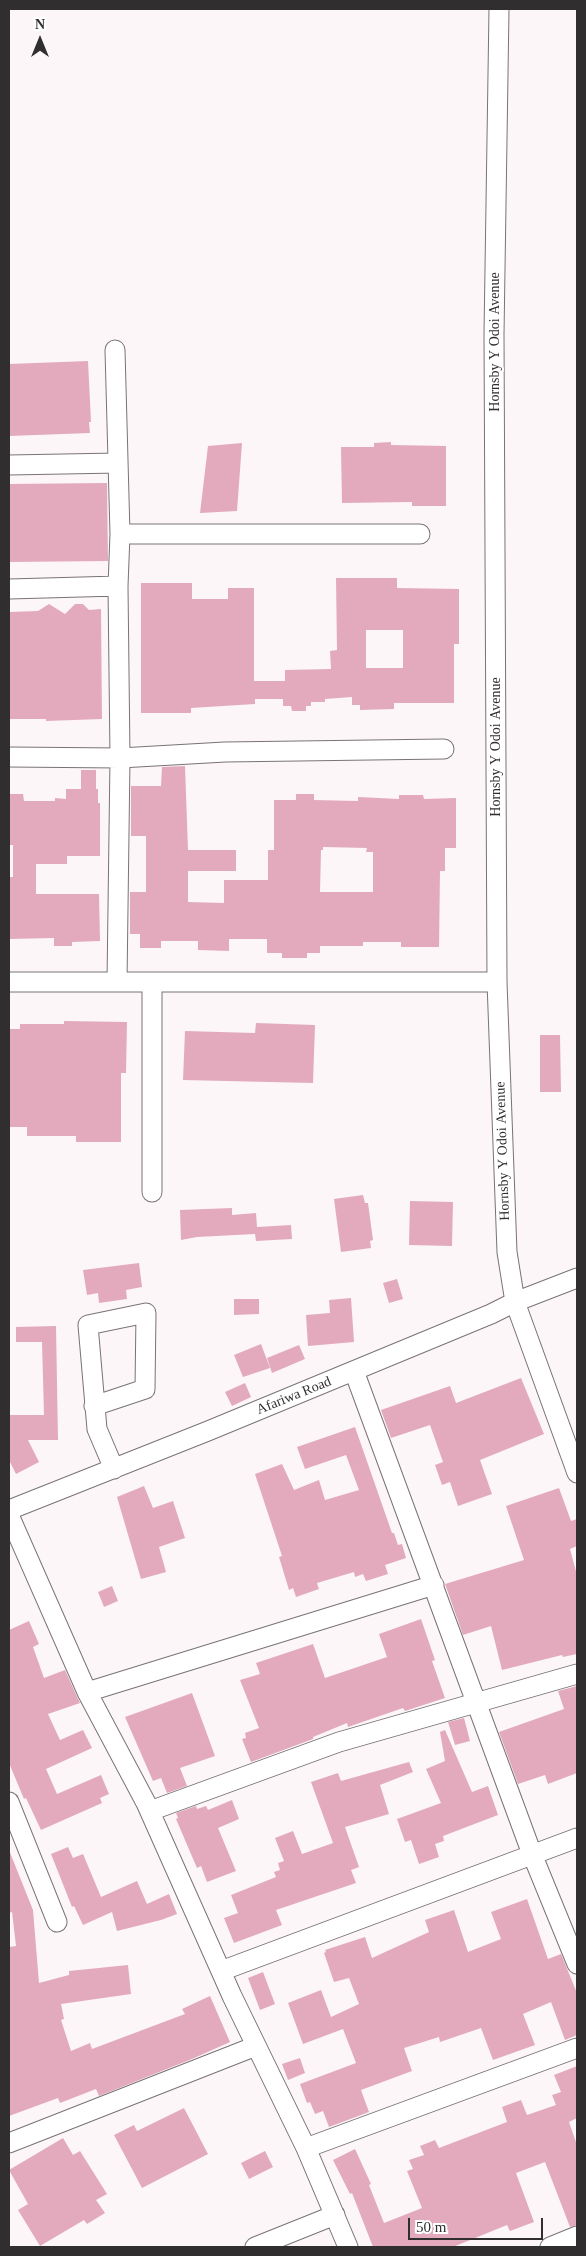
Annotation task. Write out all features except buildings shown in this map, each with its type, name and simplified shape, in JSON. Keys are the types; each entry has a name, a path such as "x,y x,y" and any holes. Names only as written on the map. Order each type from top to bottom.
{"street":[{"name":"Hornsby Y Odoi Avenue","path":"499,9 494,334 497,982 507,1252 515,1302 577,1473"},
{"path":"115,350 120,534 118,586 120,758 117,982"},
{"path":"9,465 118,462"},
{"path":"120,534 420,534"},
{"path":"9,589 118,586"},
{"path":"9,757 120,758 225,752 444,750"},
{"path":"9,982 497,982"},
{"path":"152,982 152,1192"},
{"name":"Afariwa Road","path":"9,1510 114,1470 491,1314 515,1302 577,1278"},
{"path":"94,1406 145,1389 146,1313 88,1325 94,1406 97,1429 114,1470"},
{"path":"354,1371 532,1854 577,1964"},
{"path":"9,1515 87,1692 150,1810 221,1971 306,2148 348,2247"},
{"path":"87,1692 434,1586"},
{"path":"150,1810 339,1742 577,1674"},
{"path":"9,1802 57,1922"},
{"path":"221,1971 577,1838"},
{"path":"9,2143 256,2046"},
{"path":"306,2148 577,2048"},
{"path":"255,2247 335,2216"},
{"path":"550,2247 577,2236"}]}
